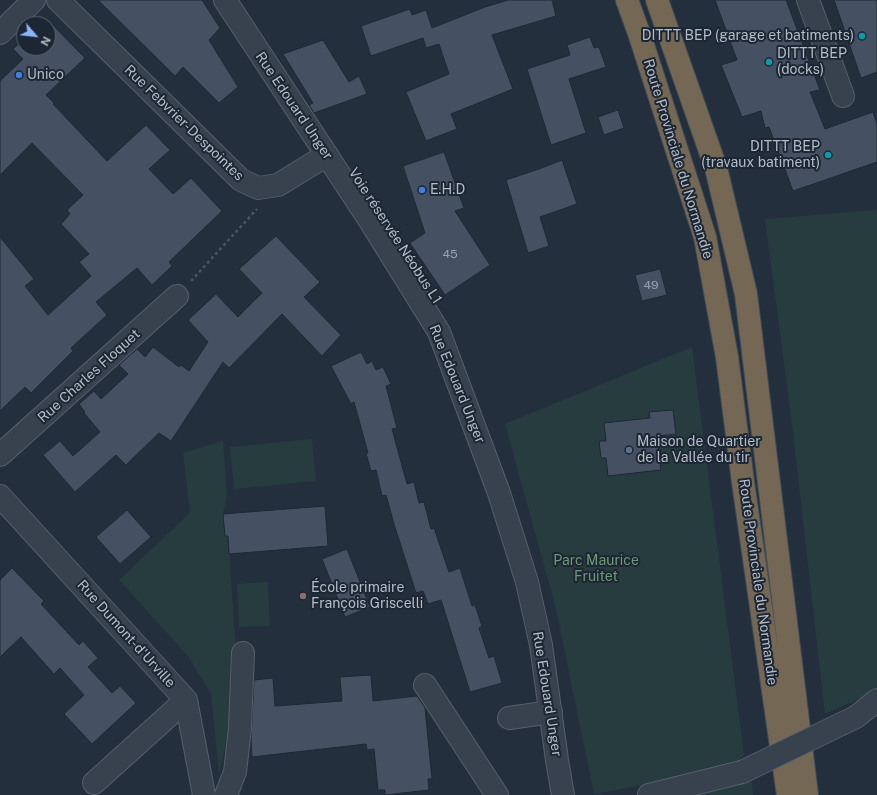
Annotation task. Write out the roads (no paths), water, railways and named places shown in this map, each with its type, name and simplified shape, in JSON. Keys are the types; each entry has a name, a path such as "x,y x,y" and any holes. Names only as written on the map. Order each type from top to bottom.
{"highway":[{"name":"Route Provinciale du Normandie","path":"627,0 705,237 728,357 743,482 788,795"},
{"name":"Route Provinciale du Normandie","path":"657,0 716,168 746,294 807,795"}],"street":[{"path":"0,33 34,0"},
{"name":"Rue Febvrier-Despointes","path":"58,0 241,180 258,188 278,185 327,155"},
{"name":"Rue Edouard Unger","path":"225,0 327,155 439,332 499,493 527,582 541,645 563,795"},
{"name":"Voie réservée Néobus L1","path":"241,0 271,49 341,152 412,266 442,308 454,336 520,518 542,588 577,795"},
{"path":"808,0 843,96"},
{"name":"Rue Charles Floquet","path":"0,455 177,296"},
{"name":"Rue Dumont-d'Urville","path":"0,496 186,700 204,795"},
{"path":"226,795 235,772 239,735 243,653"},
{"path":"425,685 497,795"},
{"path":"94,783 186,700"},
{"path":"649,795 742,772 856,718 877,700"},
{"path":"510,718 551,712"}],"place":[{"name":"DITTT BEP (garage et batiments)","path":"862,36"},
{"name":"DITTT BEP (docks)","path":"769,62"},
{"name":"Unico","path":"19,75"},
{"name":"DITTT BEP (travaux batiment)","path":"828,155"},
{"name":"E.H.D","path":"422,190"},
{"name":"Maison de Quartier de la Vallée du tir","path":"629,450"},
{"name":"École primaire François Griscelli","path":"303,596"}],"park label":[{"name":"Parc Maurice Fruitet","path":"596,570"}]}
